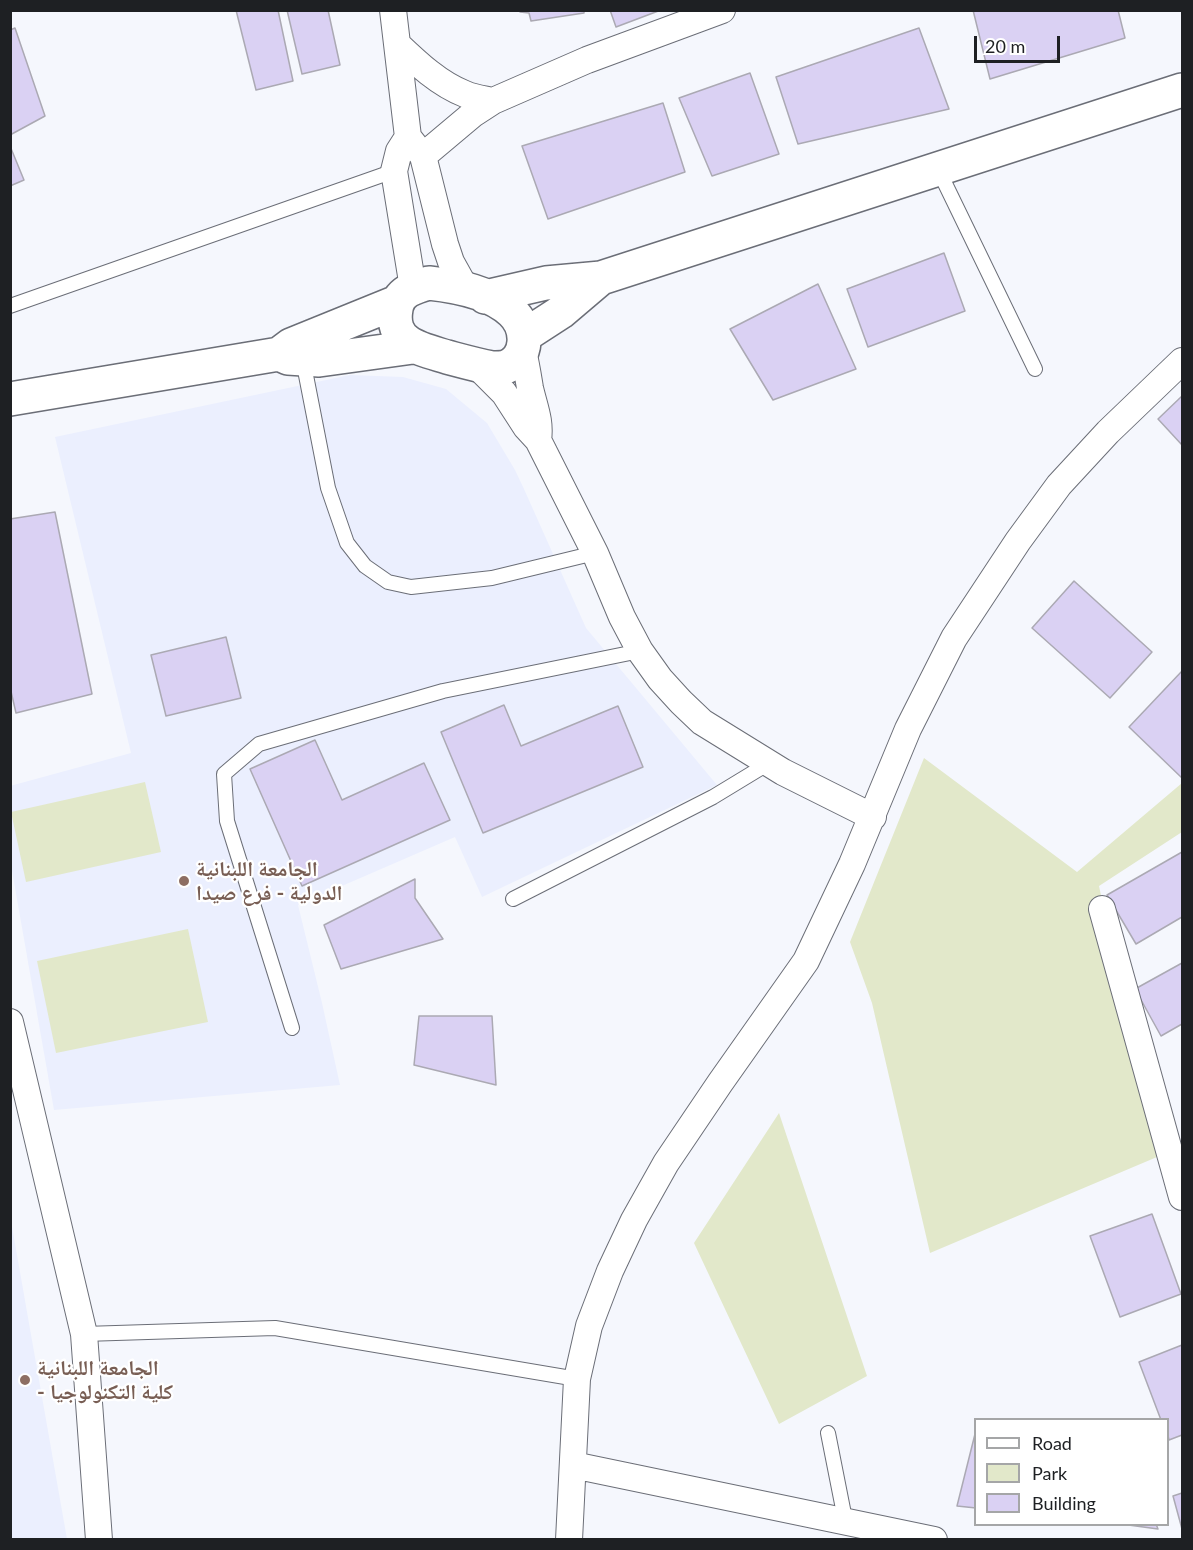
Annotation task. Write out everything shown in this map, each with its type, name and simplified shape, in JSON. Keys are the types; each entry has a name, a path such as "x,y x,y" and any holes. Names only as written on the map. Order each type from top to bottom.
{"street":[{"path":"393,10 416,146 451,262 476,293"},
{"path":"413,347 401,336 395,325 395,315 405,295 394,171 399,151 416,146 493,100 587,60 722,10"},
{"path":"397,44 426,70 457,91 468,96 493,100"},
{"path":"476,293 601,278 1182,90"},
{"path":"10,399 291,357 337,357 413,347 492,368 505,367 519,357 524,344 601,278"},
{"path":"291,357 291,345 429,283 449,285 476,293 494,300 512,312 518,320 531,389 537,408 540,428 538,440"},
{"path":"569,1539 577,1379 589,1326 610,1271 634,1220 666,1163 806,961 873,817 908,729 954,638 1018,541 1059,485 1108,432 1182,361"},
{"path":"476,364 504,393 526,427 538,440 595,553 622,617 640,651 660,679 702,722 783,772 873,817"},
{"path":"1102,909 1182,1197"},
{"path":"10,1022 84,1334 99,1539"},
{"path":"573,1465 934,1539"}],"lane":[{"path":"938,170 1035,369"},
{"path":"10,306 394,171"},
{"path":"291,357 328,488 347,543 365,566 388,582 411,587 492,579 595,553"},
{"path":"292,1028 227,821 224,774 259,744 443,691 640,651"},
{"path":"513,899 713,797 769,763"},
{"path":"84,1334 274,1328 577,1379"},
{"path":"828,1433 845,1521"}],"shaded area":[{"path":"350,375 403,377 446,389 487,423 515,470 586,628 717,785 482,897 455,837 298,905 340,1085 54,1110 11,865 10,786 131,753 55,437"},
{"name":"الجامعة اللبنانية - كلية التكنولوجيا","path":"11,1221 67,1539 11,1539"}],"green space":[{"path":"924,758 1077,872 1182,783 1182,832 1099,886 1157,1157 930,1253 872,1003 850,942"},
{"path":"145,782 161,852 26,882 11,812"},
{"path":"188,929 208,1022 56,1053 37,961"},
{"path":"779,1113 867,1376 779,1424 694,1243"}],"building":[{"path":"236,10 278,10 293,81 256,90"},
{"path":"287,10 328,10 340,65 302,74"},
{"path":"520,10 584,10 584,13 531,21 529,13 520,12"},
{"path":"610,10 661,10 616,27"},
{"path":"973,10 1118,10 1125,38 990,79"},
{"path":"15,28 45,116 10,135 10,30"},
{"path":"919,28 949,109 798,144 776,77"},
{"path":"750,73 779,154 712,176 679,98"},
{"path":"663,103 685,172 548,219 522,146"},
{"path":"10,146 24,180 10,186"},
{"path":"944,253 965,311 868,347 847,289"},
{"path":"818,284 856,369 773,400 730,329"},
{"path":"1182,396 1182,445 1158,419"},
{"path":"55,512 92,694 16,713 10,687 10,519"},
{"path":"1074,581 1152,652 1110,698 1032,628"},
{"path":"226,637 241,698 166,716 151,655"},
{"path":"1182,671 1182,778 1129,727"},
{"path":"504,705 521,746 618,706 643,767 483,833 441,732"},
{"path":"315,740 342,800 424,763 450,820 302,886 250,769"},
{"path":"1182,852 1182,917 1136,944 1107,895"},
{"path":"415,879 415,898 443,939 341,969 324,925"},
{"path":"1182,963 1182,1024 1161,1036 1135,989"},
{"path":"419,1016 492,1016 496,1085 414,1065"},
{"path":"1152,1214 1181,1294 1120,1317 1090,1236"},
{"path":"1182,1345 1182,1435 1169,1440 1169,1418 1160,1418 1139,1362"},
{"path":"974,1438 974,1508 957,1506"},
{"path":"1182,1493 1182,1529 1173,1496"},
{"path":"1136,1526 1157,1526 1158,1529"}],"place":[{"name":"الجامعة اللبنانية الدولية - فرع صيدا","path":"184,881"},
{"name":"الجامعة اللبنانية - كلية التكنولوجيا","path":"25,1380"}]}
